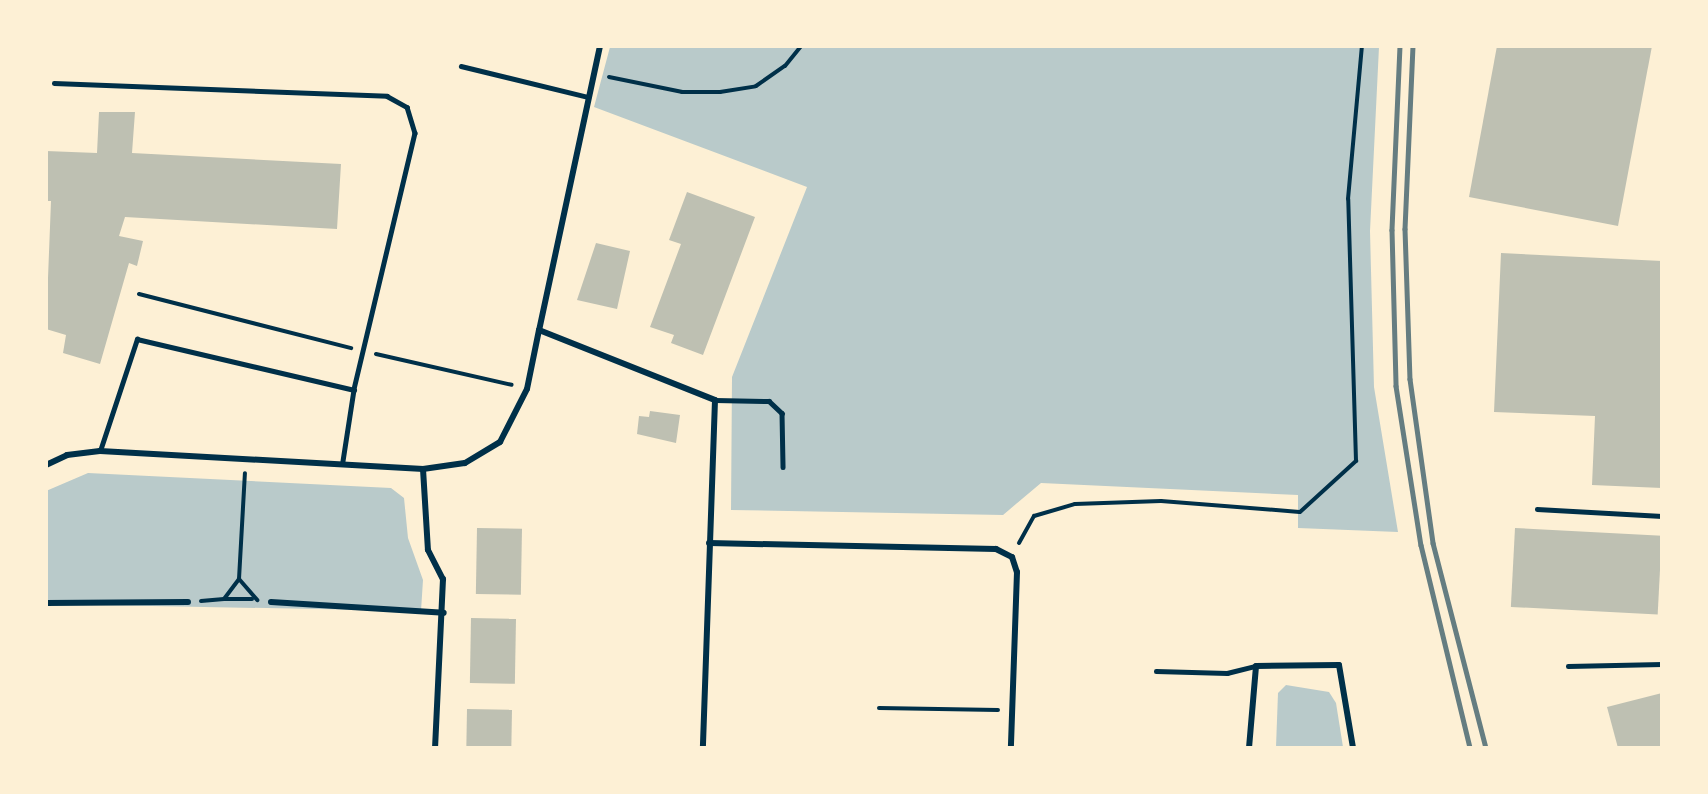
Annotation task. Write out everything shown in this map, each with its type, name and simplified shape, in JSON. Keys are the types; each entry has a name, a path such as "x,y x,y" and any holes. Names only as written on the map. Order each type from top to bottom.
{"street":[{"path":"46,465 67,455 100,451 343,461 423,469 465,463 500,442 527,389 600,46"},
{"path":"539,330 715,400 703,747"},
{"path":"423,469 423,522 428,550 443,579 444,613 435,747"},
{"path":"709,543 996,549 1012,556 1017,573 1011,747"},
{"path":"46,603 188,602"},
{"path":"271,602 444,613"},
{"path":"1250,747 1256,666 1339,665 1353,747"}],"lane":[{"path":"461,66 588,97"},
{"path":"54,83 387,96 407,107 415,133 354,390 343,461"},
{"path":"100,451 137,339 354,390"},
{"path":"715,400 769,401 782,413 783,467"},
{"path":"1537,509 1662,516"},
{"path":"1568,666 1662,664"},
{"path":"1156,671 1227,673 1256,666"}],"path":[{"path":"593,74 682,92 720,92 756,86 785,66 801,46"},
{"path":"1012,556 1034,516 1076,504 1161,501 1300,512 1356,460 1348,199 1362,46"},
{"path":"139,294 363,351 527,389"},
{"path":"224,599 238,579 246,457"},
{"path":"238,579 252,599"},
{"path":"188,602 252,599 271,602"},
{"path":"879,708 1012,710"}],"shaded area":[{"path":"610,47 1379,47 1370,231 1374,387 1398,532 1298,528 1298,495 1041,483 1003,515 731,510 732,377 807,187 594,107"},
{"path":"88,473 391,488 404,498 408,538 423,580 421,611 47,604 46,491"},
{"path":"1286,685 1329,692 1336,703 1343,747 1276,747 1278,693"}],"building":[{"path":"1497,46 1652,46 1618,226 1469,197"},
{"path":"99,112 135,112 132,153 341,164 337,229 125,217 119,236 143,241 137,266 129,263 100,364 63,353 66,335 46,329 51,201 46,201 46,151 97,153"},
{"path":"687,192 755,217 703,355 671,343 674,335 650,327 681,244 669,240"},
{"path":"596,243 630,251 617,309 577,300"},
{"path":"1501,253 1662,261 1662,488 1592,485 1595,416 1494,412"},
{"path":"650,411 680,415 676,443 637,434 639,416 649,417"},
{"path":"477,528 522,529 521,595 476,594"},
{"path":"1515,528 1662,536 1658,615 1511,607"},
{"path":"471,618 516,619 515,684 470,683"},
{"path":"1662,693 1662,748 1618,748 1607,707"},
{"path":"467,709 512,710 511,748 466,748"}],"railway":[{"path":"1400,46 1392,230 1396,386 1421,545 1470,748"},
{"path":"1413,46 1405,229 1410,379 1433,543 1486,748"}]}
